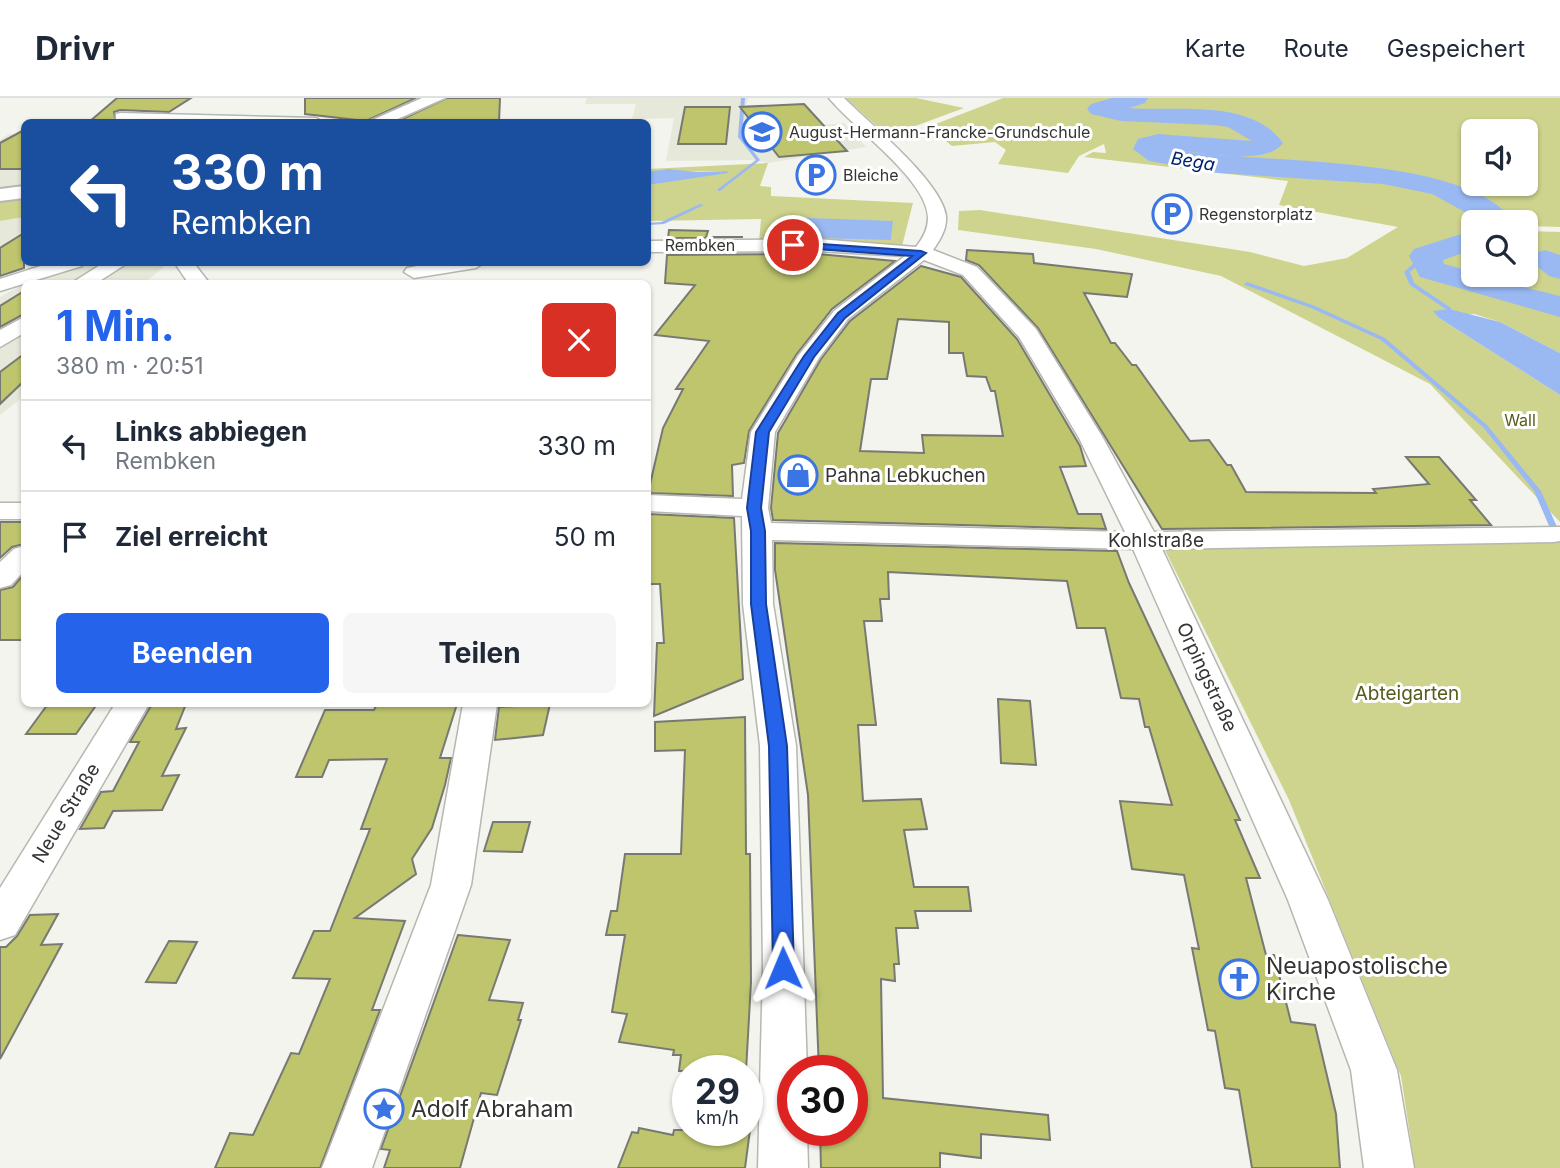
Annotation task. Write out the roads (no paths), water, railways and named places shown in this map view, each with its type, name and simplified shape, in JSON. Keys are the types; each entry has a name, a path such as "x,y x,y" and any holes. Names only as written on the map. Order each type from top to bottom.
{"main road":[{"path":"384,119 437,98"},
{"path":"0,195 21,192"}],"street":[{"path":"783,1168 783,968 778,746 758,604 756,520 762,432 809,356 853,304 921,253 934,235 937,216 928,189 836,98"},
{"path":"137,104 121,117 199,119"},
{"name":"Rembken","path":"651,246 818,245 921,253"},
{"name":"Orpingstraße","path":"921,253 970,271 1028,334 1091,438 1144,541 1265,801 1357,1020 1374,1070 1389,1168"},
{"path":"29,280 103,266"},
{"path":"186,266 197,280"},
{"path":"410,273 452,266"},
{"path":"0,285 21,281"},
{"path":"0,340 21,325"},
{"name":"Kohlstraße","path":"651,503 756,520 1144,541 1554,534"},
{"path":"0,511 21,511"},
{"path":"0,579 21,558"},
{"name":"Neue Straße","path":"0,923 130,707"},
{"path":"347,1168 451,885 480,707"}],"water":[{"path":"668,169 728,173 651,185 651,172"},
{"path":"780,217 893,221 891,240 776,237"},
{"path":"1449,309 1500,322 1560,353 1560,395 1439,318 1433,311"}],"waterway":[{"path":"720,190 758,160 740,137 743,98"},
{"name":"Bega","path":"1137,98 1099,109 1121,114 1213,117 1234,121 1253,129 1270,143 1258,149 1158,142 1147,144 1146,149 1158,155 1218,165 1383,176 1440,187 1482,210"},
{"path":"651,224 662,223 702,205"},
{"name":"Bega","path":"1461,244 1425,256 1431,270 1461,279"},
{"name":"Bega","path":"1425,256 1407,272 1412,284 1449,309"},
{"name":"Bega","path":"1538,258 1545,260"},
{"name":"Bega","path":"1545,260 1560,269"},
{"path":"1247,284 1313,307 1383,339 1485,426 1537,491 1554,528 1560,534"},
{"name":"Bega","path":"1490,287 1560,307"}],"place":[{"name":"August-Hermann-Francke-Grundschule","path":"762,132"},
{"name":"Bleiche","path":"816,175"},
{"name":"Regenstorplatz","path":"1172,214"},
{"name":"Pahna Lebkuchen","path":"798,475"},
{"name":"Neuapostolische Kirche","path":"1239,979"},
{"name":"Adolf Abraham","path":"384,1109"}],"park label":[{"name":"Wall","path":"1520,420"},
{"name":"Abteigarten","path":"1407,693"}]}
